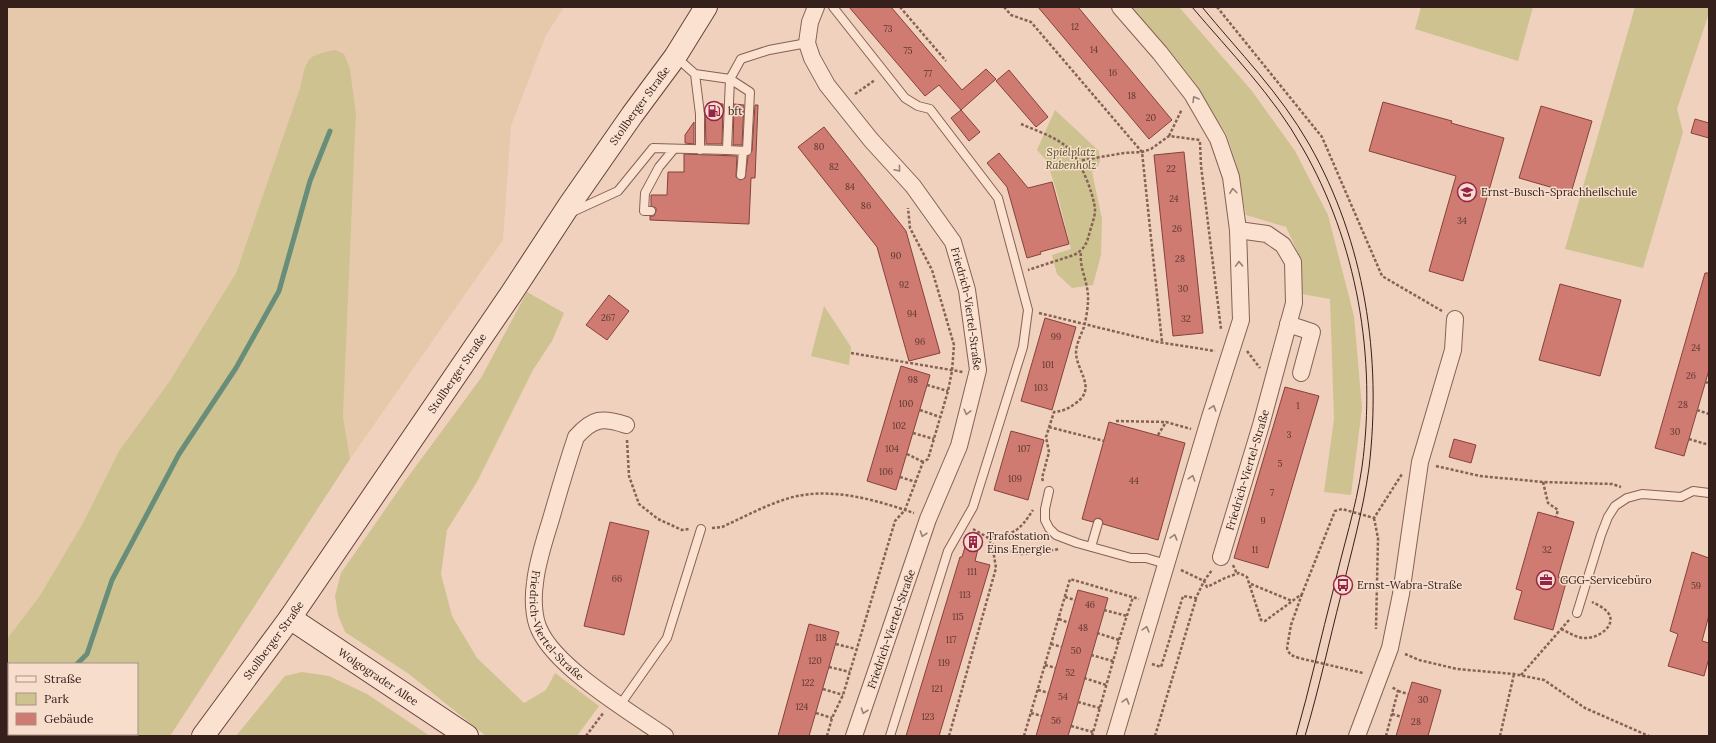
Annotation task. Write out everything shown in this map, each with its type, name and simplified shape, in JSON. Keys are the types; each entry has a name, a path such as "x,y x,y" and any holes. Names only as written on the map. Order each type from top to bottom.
{"main road":[{"name":"Stollberger Straße","path":"203,736 290,618 560,218 632,115 675,57 706,7"},
{"name":"Wolgograder Allee","path":"290,618 467,736"}],"street":[{"name":"Friedrich-Viertel-Straße","path":"816,7 810,22 808,43 812,58 827,84 871,140 913,186 953,242 967,290 978,370 959,446 928,519 854,736"},
{"path":"1115,736 1205,434 1241,320 1238,230 1231,176 1214,133 1196,101 1160,53 1120,7"},
{"name":"Friedrich-Viertel-Straße","path":"1221,557 1272,384 1294,303 1293,262 1283,246 1267,234 1238,230"},
{"path":"1357,736 1378,676 1390,648 1401,594 1420,462 1453,350 1455,318"},
{"path":"1288,324 1312,332 1301,373"},
{"name":"Friedrich-Viertel-Straße","path":"626,425 613,421 595,421 585,427 576,437 544,540 534,583 534,600 538,628 549,646 563,661 616,703 665,736"}],"lane":[{"path":"833,7 905,98 918,106 930,109 998,198 1028,310 1023,347 973,507 948,551 890,736"},
{"path":"727,150 730,79 741,59 769,50 808,43"},
{"path":"560,218 618,191 653,148 747,151 750,92 730,79 695,74 675,57"},
{"path":"695,74 700,114 700,150"},
{"path":"651,211 644,211 645,193 659,167 674,149"},
{"path":"741,175 743,151"},
{"path":"1049,491 1045,508 1045,520 1049,528 1056,535 1077,543 1131,558 1146,558 1166,564"},
{"path":"1577,613 1581,596 1608,516 1615,506 1627,498 1642,494 1681,497 1693,491 1709,493"},
{"path":"1091,547 1098,523"},
{"path":"616,703 667,638 701,529"}],"path":[{"path":"900,7 946,61"},
{"path":"1004,7 1011,15 1031,22 1142,152 1162,342"},
{"path":"1217,7 1322,137 1382,276 1455,318"},
{"path":"858,92 866,86"},
{"path":"1077,161 1124,153 1142,152 1151,149 1169,136 1182,109 1196,101"},
{"path":"1021,124 1061,143 1069,149 1077,161 1094,199 1095,210 1087,243 1081,252 1080,264 1087,283 1088,295 1085,325 1076,353 1077,362 1084,379 1085,392 1081,400 1066,411 1054,412 1046,437 1049,452 1040,486"},
{"path":"1169,136 1200,140 1214,133"},
{"path":"1200,140 1201,166 1220,329 1232,347"},
{"path":"827,736 832,718 843,695 895,521 906,510 923,462 928,459 948,391 952,371 954,345 932,270 910,228 908,206"},
{"path":"1018,272 1041,266 1081,252"},
{"path":"1028,310 1085,325 1162,342 1232,347 1241,344 1272,384"},
{"path":"851,353 977,374"},
{"path":"927,385 948,391"},
{"path":"920,410 940,416"},
{"path":"1697,410 1709,414"},
{"path":"1116,421 1166,422 1205,434"},
{"path":"1158,436 1166,422"},
{"path":"626,425 629,476 639,504 658,519 682,530 722,528 784,500 817,493 855,496 906,510 928,519"},
{"path":"1049,427 1104,441"},
{"path":"913,433 934,439"},
{"path":"1689,439 1709,445"},
{"path":"907,454 923,462"},
{"path":"1376,630 1378,538 1374,518 1410,460 1480,476 1543,482 1612,484 1642,494"},
{"path":"900,477 916,482"},
{"path":"1042,478 1049,491"},
{"path":"1543,482 1548,503 1558,510 1556,517"},
{"path":"987,537 1013,533 1024,523 1034,507"},
{"path":"1374,518 1342,509 1336,511 1302,594 1291,625 1287,648 1290,655 1304,660 1378,676 1398,691 1408,694"},
{"path":"949,736 996,568 992,544 987,537 964,524"},
{"path":"992,544 1007,551 1022,554 1054,551 1077,543"},
{"path":"1166,564 1204,581 1207,587 1239,573 1247,577 1262,621 1265,621 1302,594"},
{"path":"1024,736 1070,579 1154,603"},
{"path":"1155,736 1196,598 1204,581"},
{"path":"1250,584 1292,601"},
{"path":"1152,663 1160,667 1184,596 1196,598"},
{"path":"1561,629 1577,637 1587,638 1604,632 1608,627 1610,616 1604,609 1581,596"},
{"path":"1065,597 1075,600"},
{"path":"1092,736 1119,640 1133,597"},
{"path":"1104,610 1127,616"},
{"path":"1521,676 1561,629 1577,613"},
{"path":"1058,620 1069,622"},
{"path":"1097,634 1119,640"},
{"path":"836,644 857,649"},
{"path":"1051,644 1062,647"},
{"path":"1390,648 1419,660 1457,669 1514,674 1544,680 1585,708 1649,736"},
{"path":"1091,655 1113,662"},
{"path":"1045,665 1056,668"},
{"path":"829,667 850,672"},
{"path":"1500,736 1514,674"},
{"path":"1084,678 1106,685"},
{"path":"823,689 843,695"},
{"path":"1038,690 1049,692"},
{"path":"1390,736 1386,735 1398,691"},
{"path":"1078,702 1100,708"},
{"path":"586,736 616,703"},
{"path":"816,713 832,718"},
{"path":"1031,713 1042,716"},
{"path":"1392,714 1402,717"},
{"path":"1071,726 1094,732"}],"shaded area":[{"path":"7,7 564,7 546,35 511,126 503,240 350,459 343,417 356,113 350,69 306,62 300,88 236,273 169,382 119,451 83,523 39,597 7,639"}],"green space":[{"path":"1126,7 1179,7 1252,91 1295,151 1328,215 1354,316 1362,408 1351,495 1324,492 1334,419 1330,299 1302,294 1299,255 1286,227 1246,215 1236,163 1227,135 1202,96"},
{"path":"1421,7 1533,7 1518,61 1415,29"},
{"path":"1635,7 1709,7 1709,13 1677,109 1683,132 1643,268 1565,249"},
{"path":"335,50 344,54 350,69 356,113 343,417 350,459 170,736 7,736 7,639 39,597 83,523 119,451 169,382 236,273 300,88 306,65 308,60 317,54"},
{"name":"Spielplatz Rabenholz","path":"1055,110 1099,151 1100,161 1096,170 1092,172 1102,219 1101,255 1093,285 1072,288 1057,274 1052,255 1071,249 1057,193 1047,161 1037,150"},
{"path":"527,292 564,313 552,341 533,370 477,482 447,530 441,574 452,616 477,658 524,703 546,690 555,673 599,706 577,736 486,736 409,674 345,632 338,615 335,596 341,573 405,481 481,378"},
{"path":"824,306 851,347 849,365 811,356"},
{"path":"302,672 329,676 367,694 430,736 236,736 285,676"}],"building":[{"path":"849,7 891,7 962,90 986,69 996,79 961,110 939,85 925,96"},
{"path":"1038,7 1078,7 1172,120 1149,139"},
{"path":"1009,70 1048,117 1036,127 996,81"},
{"path":"1383,102 1452,121 1451,123 1504,138 1463,281 1429,271 1456,176 1369,151"},
{"path":"708,103 723,104 722,144 706,144 705,108"},
{"path":"734,104 744,105 742,145 733,145"},
{"path":"755,105 758,105 755,178 751,178 749,224 650,220 650,216 654,216 656,211 656,208 651,206 651,195 667,195 668,172 684,172 684,154 737,156 736,177 740,180 745,178 748,156 752,151"},
{"path":"1541,106 1592,121 1571,193 1519,178"},
{"path":"961,110 980,132 969,141 951,118"},
{"path":"1695,119 1709,123 1709,138 1691,133"},
{"path":"694,122 694,144 685,143 685,135"},
{"path":"824,127 906,231 940,353 909,361 877,247 798,147"},
{"path":"1184,152 1203,333 1173,336 1154,155"},
{"path":"999,153 1028,188 1052,182 1069,244 1040,252 1041,254 1027,258 1007,187 987,163"},
{"path":"1705,273 1709,273 1709,370 1684,456 1655,448"},
{"path":"1560,284 1621,300 1600,376 1539,360"},
{"path":"609,295 629,311 607,340 586,325"},
{"path":"1045,318 1076,327 1052,410 1021,401"},
{"path":"901,366 930,375 896,490 867,481"},
{"path":"1285,387 1319,396 1268,568 1234,558"},
{"path":"1109,422 1185,443 1158,540 1103,524 1102,520 1099,518 1095,519 1093,522 1082,519"},
{"path":"1011,431 1044,440 1028,500 994,490"},
{"path":"1454,439 1476,445 1471,463 1449,457"},
{"path":"1538,512 1574,522 1558,577 1567,579 1553,630 1514,619 1522,591 1516,589"},
{"path":"610,522 649,531 624,635 584,626"},
{"path":"969,533 981,537 975,561 990,565 939,736 906,736 960,557 962,557"},
{"path":"1692,552 1709,558 1709,615 1702,641 1709,643 1709,658 1704,676 1668,666 1678,634 1670,631"},
{"path":"1078,590 1108,598 1077,706 1068,736 1036,736"},
{"path":"809,624 839,632 809,736 778,736"},
{"path":"1412,682 1441,690 1428,736 1396,736"}],"waterway":[{"path":"78,663 87,654 112,580 179,454 236,368 279,291 310,181 330,131"}],"tram line":[{"path":"1192,7 1236,57 1278,110 1291,128 1321,184 1337,222 1349,261 1358,302 1364,343 1367,384 1366,426 1362,467 1353,512 1296,736"},
{"path":"1202,7 1272,90 1298,125 1309,144 1328,182 1344,220 1356,260 1365,301 1373,384 1369,468 1364,500 1305,736"}],"place":[{"name":"bft","path":"714,111"},
{"name":"Ernst-Busch-Sprachheilschule","path":"1467,192"},
{"name":"Trafostation Eins Energie","path":"973,542"},
{"name":"GGG-Servicebüro","path":"1546,580"},
{"name":"Ernst-Wabra-Straße","path":"1343,585"}]}
